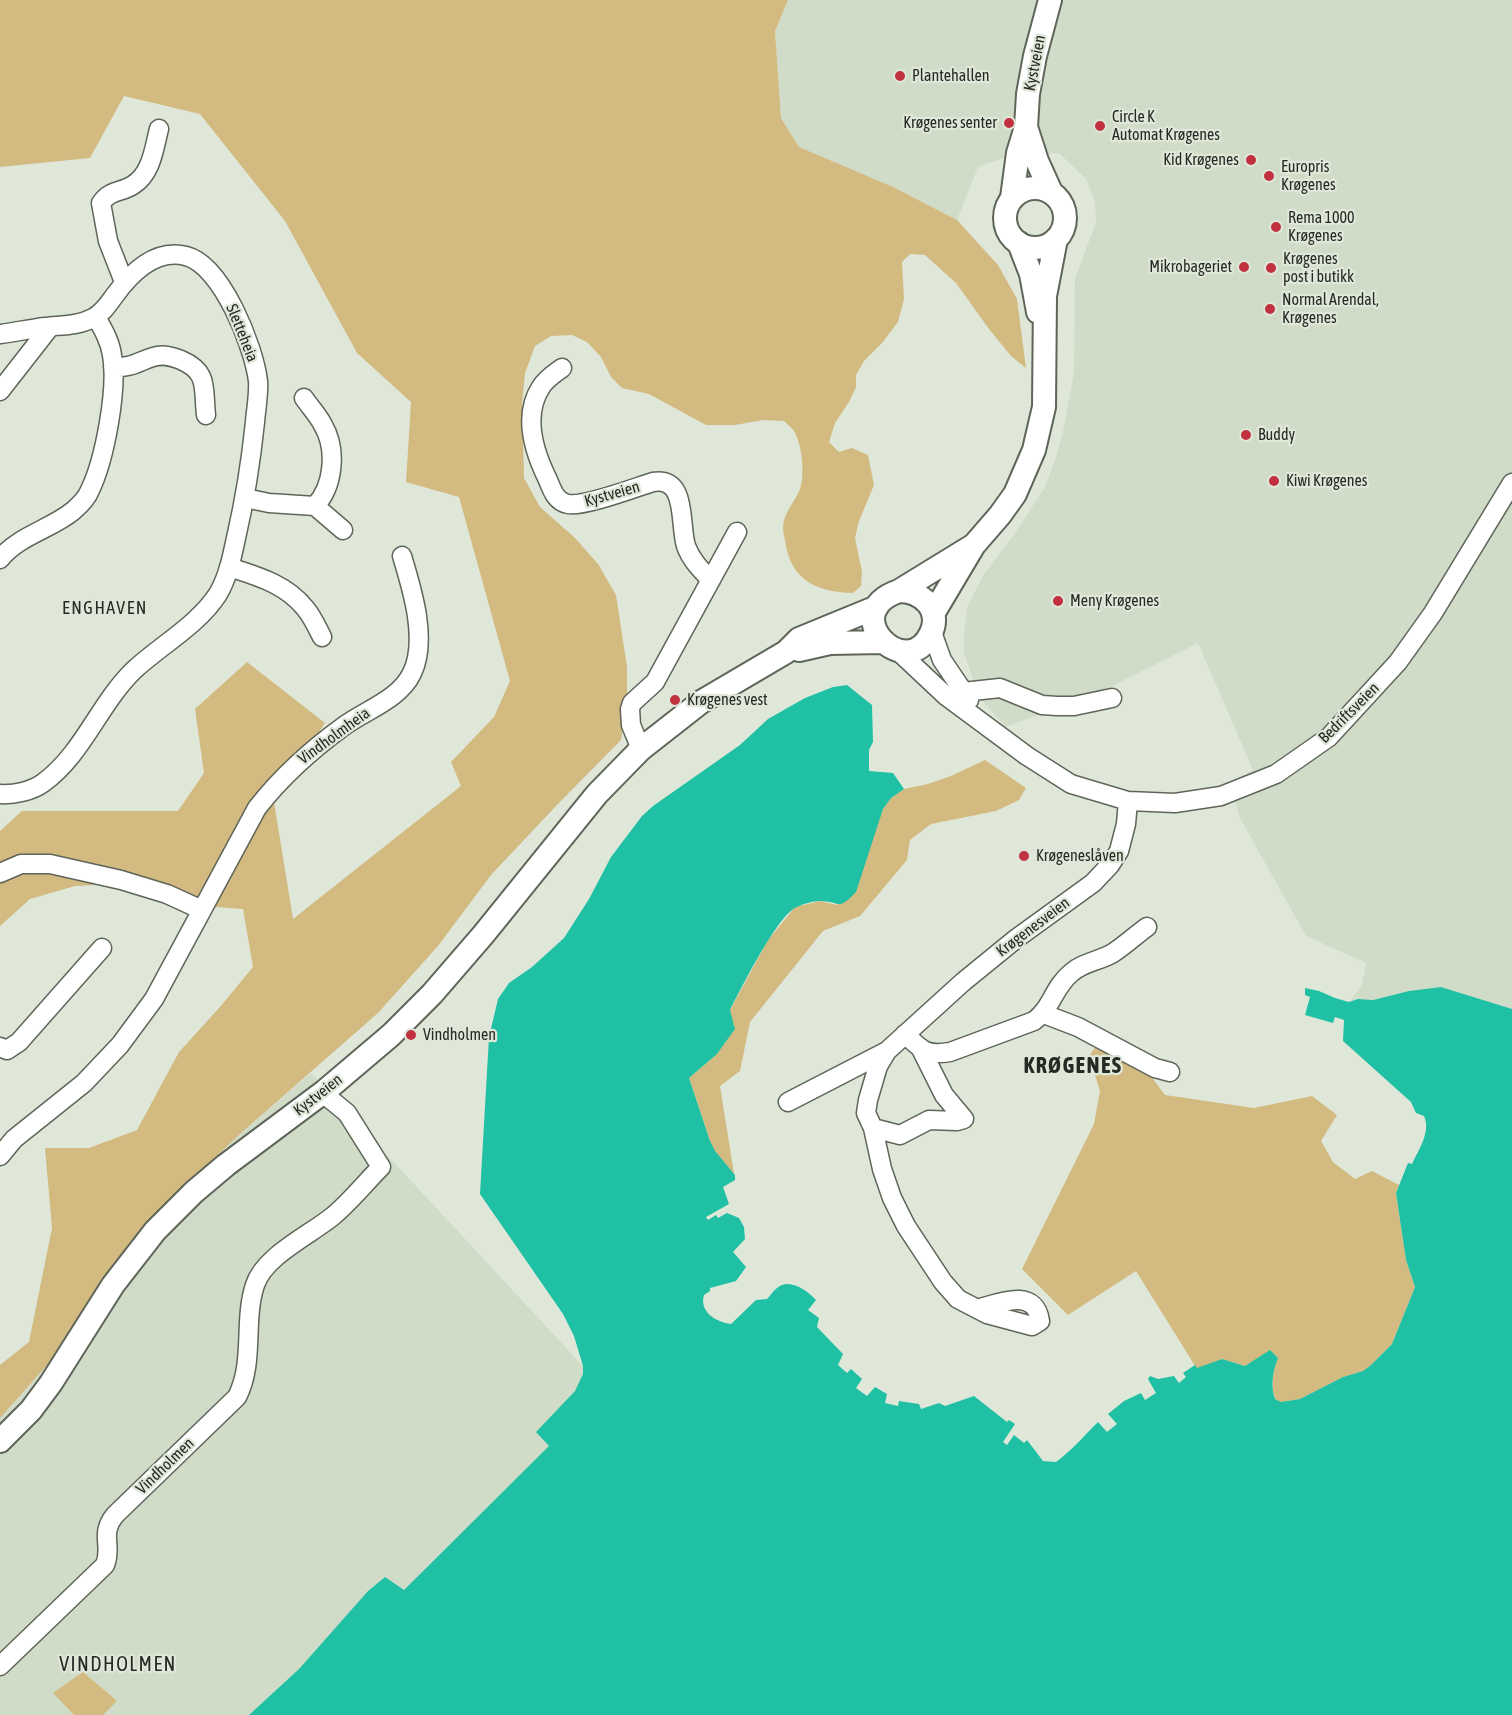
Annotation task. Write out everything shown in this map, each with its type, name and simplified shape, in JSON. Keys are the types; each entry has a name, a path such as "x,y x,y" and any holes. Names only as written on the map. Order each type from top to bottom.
{"main road":[{"name":"Kystveien","path":"1012,198 1018,153 1026,127 1031,75 1050,0"},
{"name":"Kystveien","path":"1026,127 1050,192"},
{"path":"1019,243 1035,248 1050,244 1062,230 1065,216 1061,203 1050,192 1039,188 1027,189 1012,198 1005,219 1011,235 1019,243 1031,274 1044,336"},
{"path":"974,545 882,599 873,621 877,636 889,646 914,650 922,645 944,594 966,563 974,545 1000,515 1014,494 1034,450 1044,407 1045,296 1056,239"},
{"path":"899,591 917,594 924,599 933,623"},
{"name":"Kystveien","path":"0,1441 24,1417 44,1392 113,1285 155,1231 194,1192 226,1165 325,1092 391,1035 432,994 483,935 597,794 642,749 701,702 786,652 799,639 877,607"},
{"name":"Kystveien","path":"786,652 830,643 889,646"}],"street":[{"path":"124,282 108,241 101,203 107,195 133,185 145,174 159,129"},
{"name":"Sletteheia","path":"0,794 29,790 43,783 60,768 76,749 114,692 134,670 199,616 218,594 229,567 245,498 250,471 258,384 254,359 228,298 209,272 195,260 185,256 173,255 156,258 144,264 124,282 96,317"},
{"path":"0,334 81,323 96,317 109,341 113,356 112,399 99,470 90,492 72,512 11,547 0,559"},
{"path":"0,391 50,327"},
{"path":"113,367 136,365 153,357 164,355 190,364 202,375 206,415"},
{"name":"Kystveien","path":"562,368 549,378 537,394 533,406 532,423 537,458 558,499 565,504 584,503 653,482 669,483 676,492 682,530 690,556 711,580"},
{"path":"304,398 324,426 331,447 332,470 319,502 315,506"},
{"name":"Bedriftsveien","path":"889,646 946,696 1002,738 1071,783 1128,801 1175,803 1221,796 1276,774 1329,736 1398,662 1416,638 1512,483"},
{"path":"245,498 269,503 315,506 343,530"},
{"path":"642,749 631,725 632,703 655,682 737,532"},
{"name":"Vindholmheia","path":"0,1156 14,1140 84,1083 120,1045 154,999 257,808 276,783 302,758 345,725 397,693 411,676 418,646 417,617 413,591 402,556"},
{"path":"229,567 259,577 286,590 305,608 322,637"},
{"name":"Bedriftsveien","path":"933,623 942,660 963,692 1002,738"},
{"path":"963,692 1000,688 1050,706 1074,706 1112,698"},
{"name":"Krøgenesveien","path":"977,1309 958,1299 943,1282 906,1226 892,1198 867,1113 868,1100 878,1066 887,1051 963,981 1093,883 1110,865 1119,851 1126,824 1128,801"},
{"path":"0,873 21,864 50,864 121,880 167,894 202,910"},
{"path":"922,1051 938,1054 950,1052 1034,1021 1044,1014 1058,985 1072,971 1112,954 1147,927"},
{"path":"0,1047 7,1050 19,1042 102,948"},
{"path":"1044,1014 1078,1027 1155,1068 1170,1072"},
{"path":"873,1128 900,1135 929,1120 957,1122 964,1119 944,1095 922,1051 905,1034"},
{"path":"788,1102 887,1051"},
{"name":"Vindholmen","path":"0,1666 105,1565 108,1556 107,1527 115,1515 237,1397 244,1382 250,1305 255,1282 270,1261 334,1215 381,1167 347,1113 325,1092"}],"shaded area":[{"path":"0,0 788,0 775,31 781,118 799,147 893,187 957,220 998,265 1017,299 1026,368 1011,356 956,283 925,255 910,254 902,262 904,299 898,322 864,361 856,375 856,387 835,423 829,442 839,452 852,448 868,455 874,485 859,521 855,538 862,572 861,586 853,593 827,590 807,581 799,574 788,554 783,526 802,483 802,467 797,437 784,421 763,420 735,425 706,425 649,394 622,388 611,377 601,357 587,342 572,335 551,336 535,346 525,373 522,403 524,478 540,507 575,538 598,564 616,595 627,667 627,700 621,740 491,875 438,946 378,1013 240,1134 173,1197 113,1268 63,1347 0,1418 0,1365 29,1342 52,1228 45,1148 89,1148 137,1130 179,1052 253,967 243,909 174,904 133,883 75,886 30,899 0,926 0,831 22,811 178,811 204,773 195,709 247,662 325,723 274,802 293,919 461,786 451,762 494,717 510,681 459,497 406,482 411,402 357,353 285,221 200,114 124,96 90,158 0,167"},
{"path":"788,0 1512,0 1512,1009 1441,987 1409,991 1373,1000 1358,999 1349,1002 1362,985 1366,963 1306,936 1240,818 1230,783 1253,770 1198,643 1102,691 1006,727 983,702 964,653 967,607 984,574 1015,533 1045,487 1056,457 1074,372 1075,279 1096,222 1095,202 1086,179 1059,153 1006,157 978,167 957,220 893,187 799,147 781,118 775,31"},
{"path":"847,685 872,705 873,742 869,750 869,771 893,773 904,789 891,798 883,809 856,892 842,904 820,901 799,906 780,923 760,953 730,1010 735,1029 717,1054 689,1078 710,1141 715,1151 735,1175 735,1180 723,1187 729,1204 706,1217 708,1220 716,1215 718,1218 727,1213 739,1218 744,1227 745,1239 733,1252 746,1267 736,1281 710,1288 710,1291 704,1295 706,1311 720,1321 731,1324 756,1300 767,1299 782,1285 798,1286 816,1300 808,1310 819,1318 817,1327 843,1354 838,1365 847,1373 851,1369 862,1379 856,1388 867,1396 875,1387 887,1394 885,1403 898,1406 899,1401 919,1404 921,1409 939,1403 945,1406 974,1396 1007,1422 1009,1420 1015,1424 1003,1442 1007,1445 1014,1435 1024,1443 1027,1440 1043,1461 1056,1462 1098,1422 1107,1432 1117,1424 1108,1414 1124,1401 1141,1393 1145,1400 1156,1393 1148,1379 1150,1376 1158,1379 1174,1376 1179,1383 1186,1377 1183,1373 1195,1365 1197,1368 1222,1359 1245,1366 1270,1350 1278,1358 1273,1379 1275,1399 1281,1402 1300,1399 1343,1377 1363,1371 1392,1344 1415,1287 1406,1260 1396,1193 1408,1163 1412,1164 1421,1146 1426,1128 1424,1116 1416,1113 1411,1102 1343,1041 1344,1020 1335,1017 1333,1023 1305,1015 1310,997 1305,995 1305,988 1349,1002 1358,999 1373,1000 1409,991 1441,987 1512,1009 1512,1715 249,1715 299,1669 368,1591 385,1577 404,1590 549,1446 536,1432 575,1391 583,1374 583,1366 574,1336 563,1314 480,1194 489,1037 498,999 509,983 532,967 564,938 589,899 611,857 642,816 653,806 740,745 768,719 805,698 833,687"},
{"path":"985,760 1026,788 1019,800 996,811 931,824 910,840 907,860 860,916 823,931 750,1022 740,1071 720,1086 734,1174 714,1151 689,1078 717,1054 734,1029 730,1010 768,940 795,907 820,901 837,905 883,809 891,798 904,789 951,776"},
{"path":"1096,1046 1147,1071 1165,1095 1254,1108 1312,1096 1337,1115 1321,1141 1333,1162 1355,1179 1372,1171 1399,1185 1396,1193 1406,1260 1415,1287 1392,1344 1371,1365 1363,1371 1343,1377 1300,1399 1281,1402 1275,1399 1272,1384 1278,1358 1270,1351 1245,1366 1222,1359 1197,1369 1136,1271 1068,1315 1022,1269 1094,1124 1100,1091 1089,1056"},
{"path":"311,1073 583,1366 583,1374 575,1391 536,1432 550,1445 403,1591 385,1577 368,1591 299,1669 249,1715 0,1715 0,1418 113,1268 173,1197 240,1134"},
{"path":"83,1672 117,1701 103,1715 74,1715 53,1693"}],"place":[{"name":"Plantehallen","path":"900,76"},
{"name":"Krøgenes senter","path":"1009,123"},
{"name":"Circle K Automat Krøgenes","path":"1100,126"},
{"name":"Kid Krøgenes","path":"1251,160"},
{"name":"Europris Krøgenes","path":"1269,176"},
{"name":"Rema 1000 Krøgenes","path":"1276,227"},
{"name":"Mikrobageriet","path":"1244,267"},
{"name":"Krøgenes post i butikk","path":"1271,268"},
{"name":"Normal Arendal, Krøgenes","path":"1270,309"},
{"name":"Buddy","path":"1246,435"},
{"name":"Kiwi Krøgenes","path":"1274,481"},
{"name":"Meny Krøgenes","path":"1058,601"},
{"name":"Krøgenes vest","path":"675,700"},
{"name":"Krøgeneslåven","path":"1024,856"},
{"name":"Vindholmen","path":"411,1035"}],"district":[{"name":"ENGHAVEN","path":"105,608"},
{"name":"KRØGENES","path":"1073,1066"},
{"name":"VINDHOLMEN","path":"118,1665"}]}
